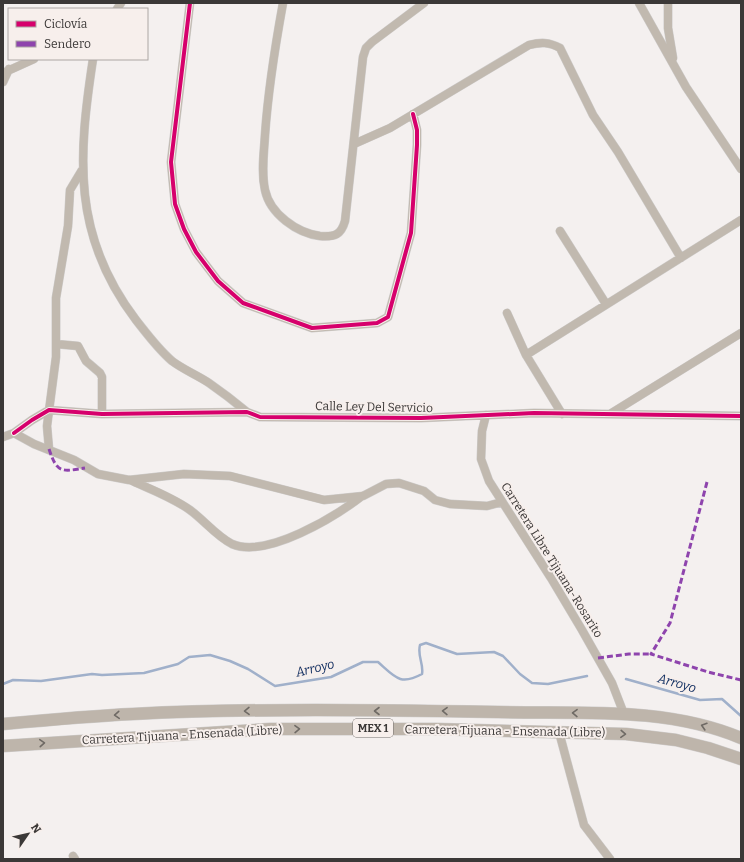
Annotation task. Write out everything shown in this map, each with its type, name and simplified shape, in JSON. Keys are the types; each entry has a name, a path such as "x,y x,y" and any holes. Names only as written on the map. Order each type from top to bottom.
{"highway":[{"name":"Carretera Tijuana - Ensenada (Libre)","path":"3,724 133,714 416,710 624,714 694,723 741,738"},
{"name":"Carretera Tijuana - Ensenada (Libre)","path":"3,746 270,729 370,728 626,734 670,739 708,748 741,759"}],"street":[{"path":"190,3 171,162 175,204 184,229 196,252 218,281 243,303 312,328 377,323 388,316 411,233 417,145 417,130 413,114"},
{"path":"283,3 274,53 267,106 263,168 265,191 271,204 282,218 296,228 318,235 331,237 342,231 345,221 363,58 366,48 424,3"},
{"path":"639,3 704,114 741,169"},
{"path":"668,3 668,28 674,63"},
{"path":"354,144 374,136 413,114 529,45 540,42 551,43 560,48 593,115 618,152 681,258"},
{"path":"3,82 6,71 32,60"},
{"path":"93,60 85,114 82,170 85,197 93,237 102,262 124,304 158,347 172,361 219,390 248,412"},
{"path":"49,449 47,426 56,344 56,298 68,226 70,190 82,170"},
{"path":"526,354 741,220"},
{"path":"560,231 606,304"},
{"path":"507,313 526,354 562,414"},
{"path":"609,414 741,333"},
{"path":"56,344 78,346 86,361 100,373 102,378 102,414"},
{"path":"3,437 14,433 49,410"},
{"name":"Calle Ley Del Servicio","path":"49,410 102,414 248,412 260,416 421,418 534,413 741,416"},
{"name":"Carretera Libre Tijuana-Rosarito","path":"486,415 482,430 481,459 489,481 551,578 578,624 612,683 624,714"},
{"path":"14,433 98,474 129,480 170,498 190,510 233,544 246,546 261,546 294,537 342,511 363,496 386,484 399,483 424,491 435,500 450,504 487,506 502,502"},
{"path":"129,480 184,474 230,476 324,500 363,496"},
{"path":"559,732 584,825 610,859"}],"waterway":[{"name":"Arroyo","path":"3,684 13,680 41,681 92,674 144,673 178,664 189,657 210,655 230,661 248,669 275,686 331,677 363,662 378,662 394,676 408,679 422,674 419,649 420,645 426,643 457,654 494,652 503,656 520,674 532,683 548,684 587,676"},
{"name":"Arroyo","path":"626,679 700,700 722,699 741,716"}],"marked path":[{"path":"49,449 55,463 61,469 70,470 85,468"},
{"path":"707,482 670,623 651,654 708,672 741,680"},
{"path":"598,658 629,654 651,654"}],"cycle path":[{"path":"190,3 171,162 175,204 184,229 196,252 218,281 243,303 312,328 377,323 388,317 411,233 417,145 417,130 413,114"},
{"path":"14,433 49,410 102,414 247,412 260,417 421,418 534,413 741,416"}]}
